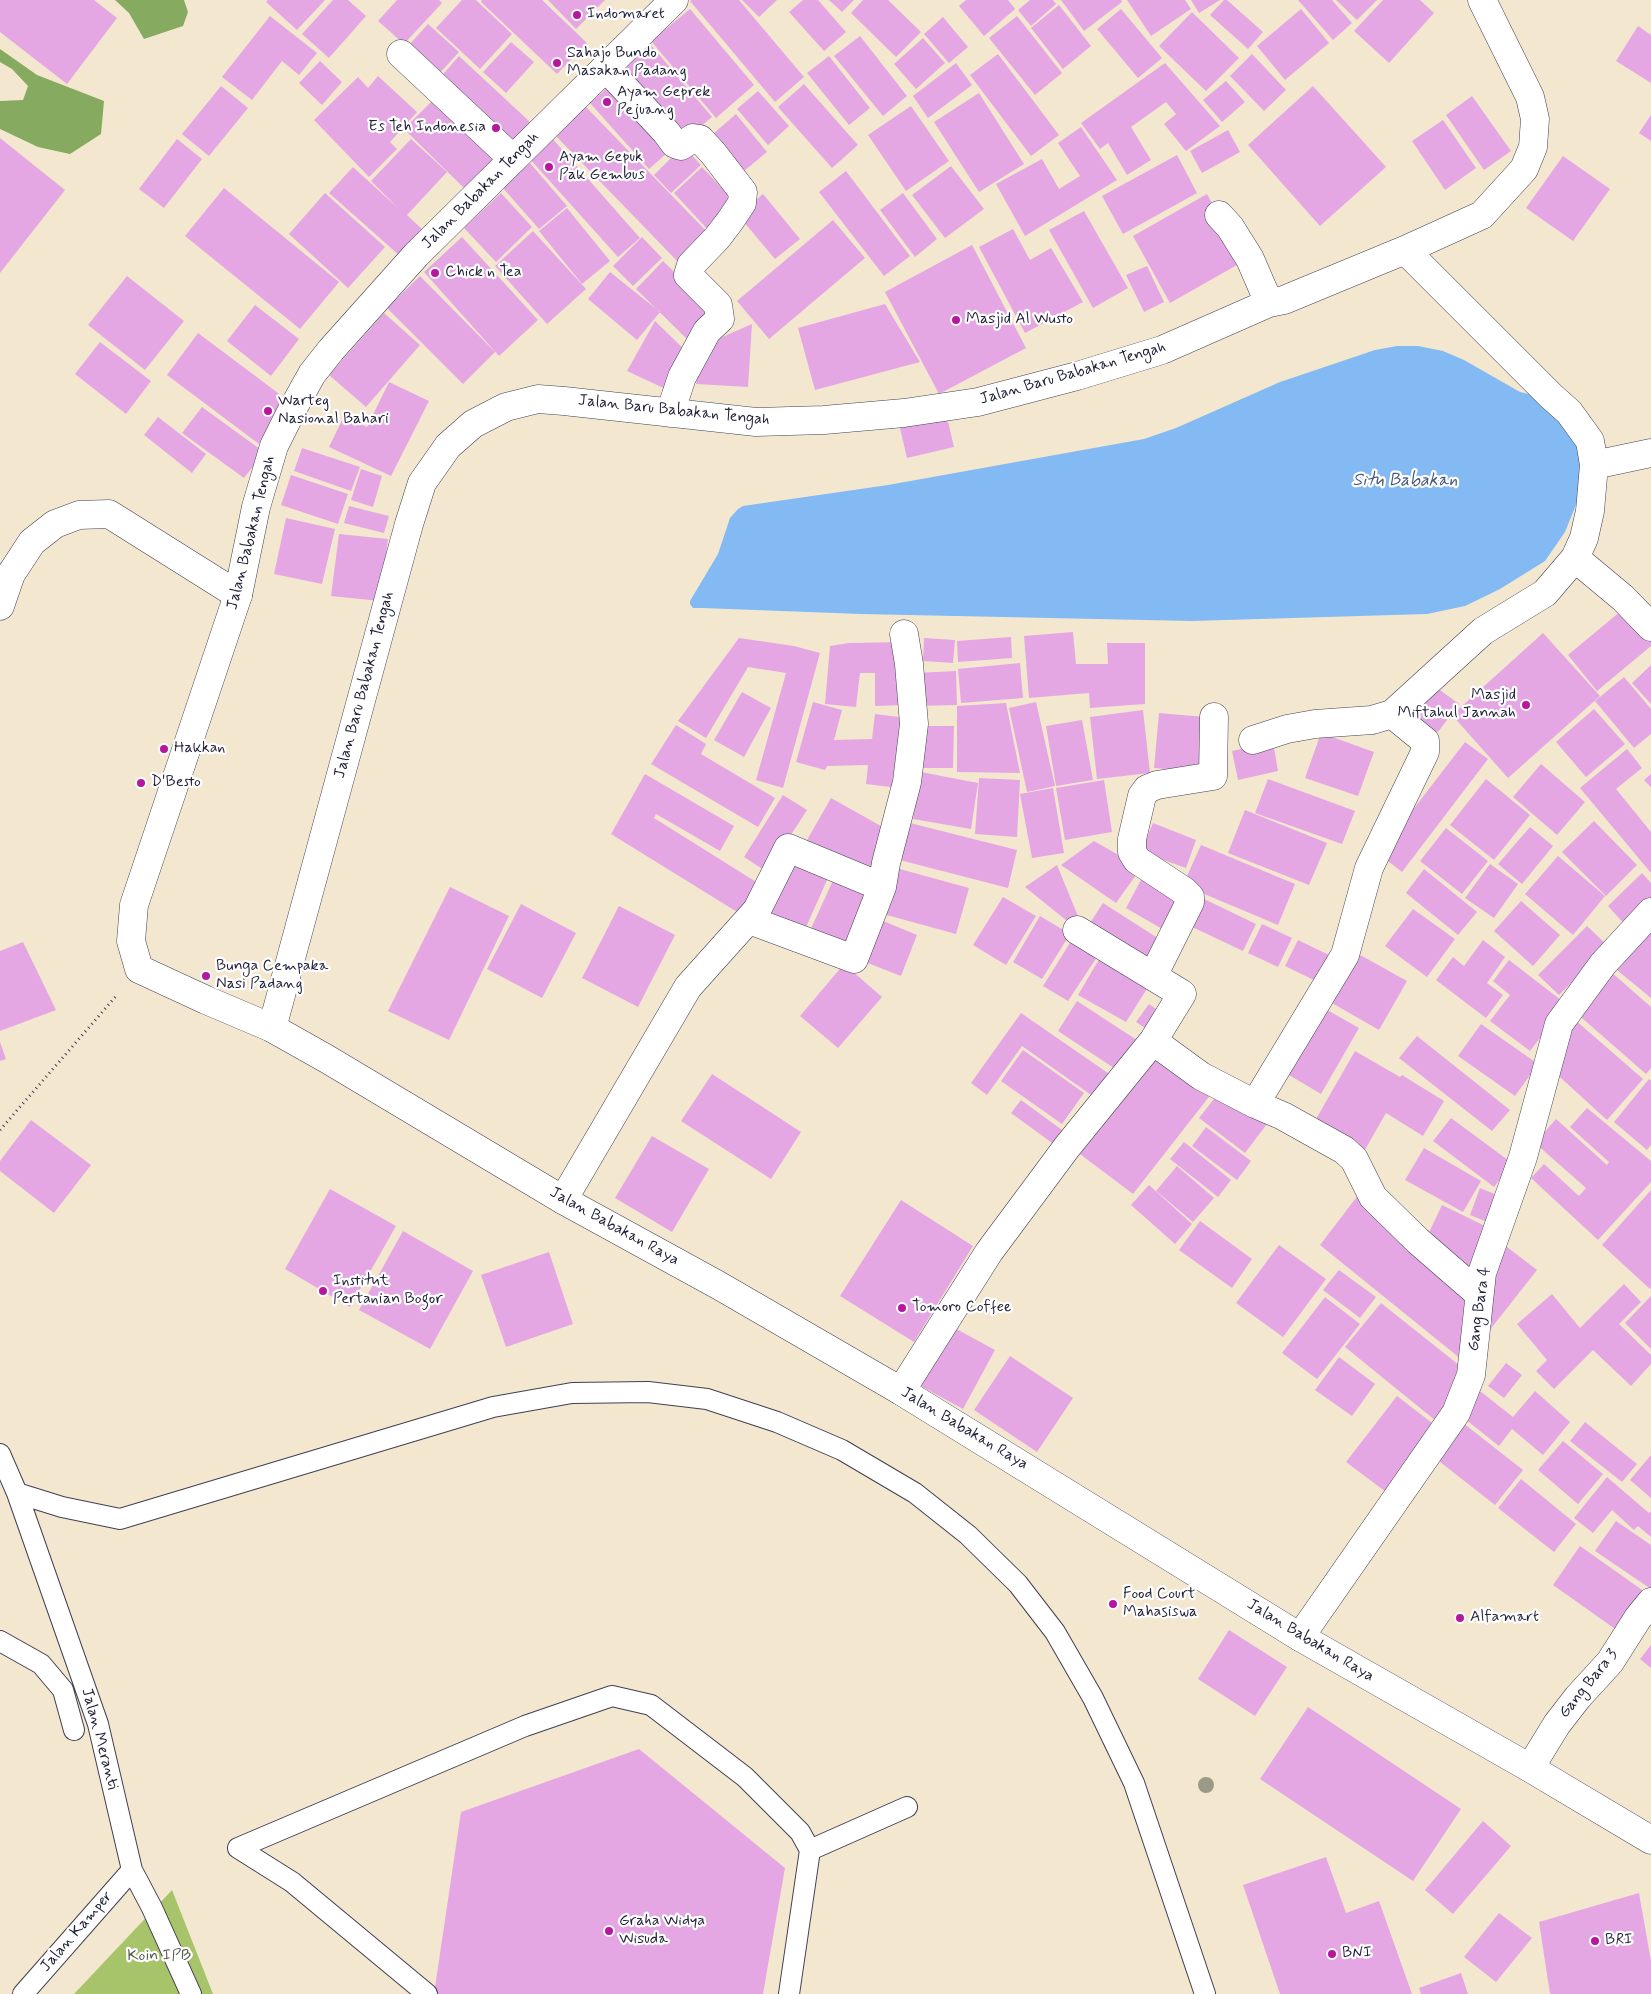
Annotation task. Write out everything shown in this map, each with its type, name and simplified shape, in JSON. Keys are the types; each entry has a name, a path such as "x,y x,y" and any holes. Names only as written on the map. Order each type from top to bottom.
{"street":[{"name":"Jalan Babakan Tengah","path":"139,969 130,941 134,906 238,595 256,507 274,446 312,374 355,321 409,263 674,0"},
{"name":"Jalan Baru Babakan Tengah","path":"272,1028 406,534 422,483 448,446 473,424 506,407 538,399 756,422 814,420 904,413 978,402 1077,376 1162,350 1269,304 1284,300 1406,250 1482,216 1524,170 1533,147 1535,119 1530,97 1482,0"},
{"path":"401,54 512,159"},
{"path":"606,68 675,144 681,146 694,138 700,139 743,192 742,203 730,221 717,238 691,265 688,275 718,305 720,319 708,331 682,377 670,413"},
{"path":"1220,215 1230,227 1250,259 1269,304"},
{"path":"1253,740 1288,729 1315,724 1372,720 1392,714 1483,631 1545,594 1575,558 1584,538 1590,511 1594,465 1590,441 1569,412 1406,250"},
{"path":"1594,465 1651,453"},
{"path":"0,606 11,574 32,542 55,524 79,515 109,514 238,595"},
{"path":"1575,558 1623,598 1651,627"},
{"path":"749,920 854,959 882,887 907,782 914,724 909,664 904,634"},
{"path":"1255,1104 1345,955 1370,868 1425,752 1425,741 1392,714"},
{"path":"1153,976 1190,902 1190,897 1137,860 1132,852 1132,839 1142,796 1146,790 1157,785 1213,776 1214,718"},
{"path":"563,1200 688,987 757,910 788,848 882,887"},
{"name":"Gang Bara 4","path":"1300,1637 1456,1413 1471,1375 1482,1273 1522,1157 1559,1024 1603,964 1651,912"},
{"path":"901,1391 989,1252 1068,1147 1153,1041 1182,994 1077,930"},
{"path":"139,969 272,1028"},
{"name":"Jalan Babakan Raya","path":"272,1028 563,1200 718,1285 901,1391 1300,1637 1530,1768 1651,1840"},
{"path":"1153,1041 1201,1076 1291,1120 1344,1150 1354,1159 1374,1197 1418,1241 1479,1294"},
{"name":"Gang Bara 3","path":"1530,1768 1557,1724 1578,1697 1610,1662 1638,1618 1651,1602"}],"lane":[{"path":"17,1493 62,1507 120,1519 493,1407 572,1393 648,1392 707,1399 777,1422 842,1450 915,1493 968,1535 1018,1584 1055,1632 1093,1698 1134,1783 1205,1994"},
{"name":"Jalan Meranti","path":"0,1454 17,1493 98,1724 132,1870 152,1908 191,1994"},
{"path":"0,1641 41,1664 63,1690 74,1730"},
{"path":"427,1994 292,1882 238,1848 525,1726 612,1696 652,1705 744,1777 800,1832 810,1850 789,1994"},
{"path":"810,1850 907,1807"},
{"name":"Jalan Kamper","path":"23,1994 132,1870"}],"path":[{"path":"0,1130 139,969"}],"green space":[{"path":"115,0 184,0 188,12 183,26 144,39 129,13"},
{"path":"0,49 37,75 104,101 101,134 70,154 38,147 0,129 0,101 23,100 28,86 12,69 0,62"},
{"name":"Koin IPB","path":"172,1890 213,1994 74,1994"}],"water":[{"name":"Situ Babakan","path":"1397,346 1418,346 1443,351 1464,360 1520,392 1537,396 1573,437 1585,461 1582,490 1565,532 1545,561 1500,589 1465,606 1427,614 1192,621 861,614 693,608 690,604 718,554 730,518 743,506 888,485 1144,439 1176,428 1280,382 1375,350"}],"building":[{"path":"0,0 94,0 117,18 67,84 0,32"},
{"path":"268,0 325,0 297,30 266,2"},
{"path":"333,0 348,0 366,16 329,58 302,34"},
{"path":"397,0 439,0 442,3 404,44 378,21"},
{"path":"462,0 476,0 512,34 480,69 436,28"},
{"path":"482,0 542,0 587,43 557,74 481,2"},
{"name":"Indomaret","path":"548,0 605,0 576,29"},
{"path":"739,0 804,77 775,102 690,1"},
{"path":"742,0 777,0 759,17"},
{"path":"803,0 818,0 846,32 824,51 789,12"},
{"path":"829,0 854,0 842,12"},
{"path":"863,0 888,0 921,32 896,57 851,13"},
{"path":"966,0 1008,0 1015,9 984,36 959,6"},
{"path":"1030,0 1053,0 1056,4 1031,26 1018,10"},
{"path":"1061,0 1121,0 1122,2 1084,31"},
{"path":"1127,0 1185,0 1191,9 1151,36"},
{"path":"1191,0 1220,0 1199,13"},
{"path":"1224,0 1227,0 1263,32 1248,49 1210,15"},
{"path":"1298,0 1332,0 1352,23 1333,40"},
{"path":"1336,0 1377,0 1357,20"},
{"path":"1383,0 1420,0 1434,13 1389,63 1354,31"},
{"path":"1059,5 1091,46 1063,69 1031,28"},
{"path":"690,9 754,85 716,118 651,41"},
{"path":"1121,9 1162,58 1138,78 1097,29"},
{"path":"1301,9 1329,43 1285,80 1257,46"},
{"path":"1192,12 1239,58 1206,91 1159,46"},
{"path":"270,16 317,53 299,75 282,61 252,100 222,77"},
{"path":"1017,16 1062,73 1035,95 989,38"},
{"path":"943,17 968,47 949,63 924,34"},
{"path":"428,24 459,52 439,74 408,46"},
{"path":"1638,26 1651,35 1651,83 1616,61"},
{"path":"860,36 907,96 883,116 834,56"},
{"path":"923,38 945,63 916,89 894,64"},
{"path":"511,42 534,62 506,93 483,72"},
{"path":"651,45 712,117 679,145 618,73"},
{"path":"998,54 1059,135 1031,156 970,75"},
{"path":"1252,54 1286,90 1264,111 1230,76"},
{"path":"459,56 530,122 508,146 437,81"},
{"path":"829,56 870,108 849,125 807,73"},
{"path":"320,61 342,82 322,105 299,83"},
{"path":"956,63 972,85 928,118 913,96"},
{"path":"1165,63 1220,126 1186,151 1164,124 1176,114 1166,102 1131,127 1151,160 1127,175 1108,143 1100,149 1081,123"},
{"path":"378,76 417,112 390,142 397,149 369,177 314,120 358,77 368,88"},
{"path":"616,80 675,146 649,169 590,103"},
{"path":"1226,81 1245,102 1222,122 1203,100"},
{"path":"804,84 858,145 832,168 778,107"},
{"path":"221,86 248,108 209,156 182,134"},
{"path":"1313,86 1386,167 1320,226 1248,145"},
{"path":"758,91 789,126 768,145 737,109"},
{"path":"440,93 500,153 465,189 404,129"},
{"path":"979,93 1024,164 979,192 934,122"},
{"path":"1472,96 1511,151 1484,170 1446,115"},
{"path":"585,106 711,236 681,265 555,135"},
{"path":"911,106 949,161 906,191 868,135"},
{"path":"736,114 767,152 744,171 713,134"},
{"path":"1651,115 1651,141 1639,133"},
{"path":"1443,120 1476,168 1445,190 1412,141"},
{"path":"1081,127 1117,180 1025,236 996,184 1042,159 1059,189 1080,176 1058,143"},
{"path":"1228,130 1240,152 1202,173 1190,151"},
{"path":"0,138 65,190 0,273"},
{"path":"552,138 640,238 618,257 529,158"},
{"path":"177,139 202,159 164,208 139,189"},
{"path":"411,139 447,172 407,215 423,230 400,256 329,193 353,167 399,209 371,181"},
{"path":"683,146 701,165 671,193 654,175"},
{"path":"1177,155 1197,193 1123,234 1102,196"},
{"path":"1563,156 1610,189 1573,241 1526,208"},
{"path":"530,163 567,206 539,229 502,187"},
{"path":"951,166 984,209 945,238 912,195"},
{"path":"702,167 738,205 710,232 674,193"},
{"path":"846,171 910,256 884,276 819,192"},
{"path":"224,188 339,282 300,329 185,236"},
{"path":"325,193 385,247 348,288 289,234"},
{"path":"501,193 532,227 496,262 464,228"},
{"path":"903,193 937,239 915,257 880,210"},
{"path":"763,194 800,239 775,259 738,215"},
{"path":"1207,194 1244,261 1170,303 1133,236"},
{"path":"567,208 610,261 582,284 539,231"},
{"path":"1084,211 1128,288 1093,308 1049,230"},
{"path":"833,220 865,258 769,339 737,301"},
{"path":"1013,229 1030,260 1051,248 1083,302 1025,333 979,247"},
{"path":"533,231 586,289 547,324 495,266"},
{"path":"462,237 538,320 499,356 424,272"},
{"path":"642,237 662,258 633,286 613,266"},
{"name":"Masjid Al Wusto","path":"972,245 1026,348 939,394 885,292"},
{"path":"663,261 718,315 690,342 636,289"},
{"path":"1147,266 1164,302 1144,312 1126,275"},
{"path":"610,272 660,312 637,340 588,299"},
{"path":"127,276 184,321 145,370 88,325"},
{"path":"420,276 495,352 463,384 387,308"},
{"path":"885,304 920,362 815,390 798,328"},
{"path":"255,305 299,339 271,376 227,341"},
{"path":"384,313 420,345 366,407 329,375"},
{"path":"655,321 689,354 672,392 627,371"},
{"path":"752,324 748,387 696,384 704,345"},
{"path":"198,333 290,402 259,444 167,375"},
{"path":"100,342 151,381 126,414 75,374"},
{"path":"389,382 429,401 391,476 329,447 344,416 367,427"},
{"path":"202,407 264,452 244,478 182,433"},
{"path":"946,413 954,447 907,458 899,424"},
{"path":"158,417 206,454 192,473 144,435"},
{"path":"302,448 360,467 351,491 294,471"},
{"path":"361,469 382,476 373,507 351,500"},
{"path":"291,475 348,494 338,524 281,505"},
{"path":"349,506 389,516 384,533 344,523"},
{"path":"286,518 335,529 322,584 274,574"},
{"path":"339,534 388,539 380,601 331,596"},
{"path":"1627,606 1651,636 1651,646 1597,691 1568,655"},
{"path":"1073,632 1076,664 1108,664 1107,643 1145,643 1145,704 1090,708 1089,693 1029,698 1024,636"},
{"name":"Masjid Miftahul Jannah","path":"1543,633 1600,696 1508,778 1452,715"},
{"path":"1011,637 1012,658 958,662 957,641"},
{"path":"739,638 794,646 820,653 783,788 756,780 786,673 748,667 706,738 678,721"},
{"path":"924,638 955,640 953,663 923,661"},
{"path":"903,642 904,705 875,706 875,673 860,673 856,707 825,704 830,646 849,643"},
{"path":"1020,663 1023,698 961,703 958,669"},
{"path":"1651,665 1651,704 1632,683"},
{"path":"956,671 957,705 916,706 915,673"},
{"path":"1624,677 1651,709 1651,734 1634,748 1595,701"},
{"path":"1433,685 1459,704 1438,732 1411,722"},
{"path":"742,692 771,708 744,757 714,740"},
{"path":"813,702 842,710 834,740 872,739 875,714 907,718 898,788 866,784 868,765 827,766 825,770 796,762"},
{"path":"1036,702 1055,786 1027,792 1009,708"},
{"path":"1006,703 1020,773 957,772 957,706"},
{"path":"1594,709 1625,744 1586,777 1556,742"},
{"path":"1143,710 1150,773 1097,779 1090,717"},
{"path":"1159,713 1205,717 1200,772 1154,768"},
{"path":"1082,720 1093,780 1056,786 1046,726"},
{"path":"676,725 706,744 701,754 775,798 758,827 651,764"},
{"path":"918,726 954,726 953,768 918,768"},
{"path":"1321,733 1374,752 1358,796 1305,778"},
{"path":"1273,742 1278,771 1238,780 1232,751"},
{"path":"1465,742 1488,759 1402,872 1379,854"},
{"path":"1627,749 1642,768 1616,789 1651,832 1651,873 1580,788"},
{"path":"1541,764 1585,802 1557,835 1513,797"},
{"path":"921,772 978,783 971,829 913,819"},
{"path":"645,774 734,826 720,851 656,814 654,818 761,885 742,915 611,834"},
{"path":"1651,774 1651,787 1644,780"},
{"path":"979,778 1020,780 1017,837 975,834"},
{"path":"1268,779 1355,811 1342,844 1255,813"},
{"path":"1486,779 1530,815 1494,860 1450,825"},
{"path":"1104,780 1112,832 1065,840 1056,788"},
{"path":"1053,788 1064,853 1032,858 1020,794"},
{"path":"783,795 807,810 767,872 744,857"},
{"path":"831,798 888,830 867,878 803,847"},
{"path":"1245,810 1327,843 1309,885 1228,853"},
{"path":"902,821 1017,850 1008,888 892,858"},
{"path":"1594,821 1637,865 1606,896 1562,852"},
{"path":"1153,823 1196,840 1186,868 1141,852"},
{"path":"1530,827 1553,846 1522,884 1498,864"},
{"path":"1446,828 1488,861 1462,894 1420,861"},
{"path":"1094,841 1141,868 1116,903 1061,865"},
{"path":"1201,845 1295,884 1278,925 1183,885"},
{"path":"791,854 831,871 803,934 764,916"},
{"path":"1558,856 1605,896 1573,935 1525,894"},
{"path":"1490,864 1518,884 1494,918 1465,898"},
{"path":"1057,865 1080,921 1072,925 1025,887"},
{"path":"896,868 969,888 956,934 883,914"},
{"path":"1424,869 1477,912 1458,935 1406,893"},
{"path":"1642,873 1651,883 1651,904 1627,927 1608,906"},
{"path":"836,874 871,891 842,951 808,935"},
{"path":"1142,878 1180,899 1164,930 1126,908"},
{"path":"450,887 509,916 449,1040 388,1011"},
{"path":"1003,897 1036,916 1006,965 973,945"},
{"path":"1200,897 1256,924 1243,951 1186,924"},
{"path":"1521,901 1560,935 1533,966 1494,931"},
{"path":"1103,903 1164,942 1147,968 1086,929"},
{"path":"521,904 576,933 542,998 487,969"},
{"path":"619,906 675,935 638,1007 582,978"},
{"path":"1413,909 1455,939 1427,977 1385,946"},
{"path":"1040,916 1070,934 1042,979 1013,962"},
{"path":"881,920 917,935 901,976 865,962"},
{"path":"1262,924 1292,938 1278,967 1248,953"},
{"path":"1587,926 1608,946 1559,995 1538,975"},
{"path":"1651,930 1651,998 1617,970"},
{"path":"1073,938 1099,954 1068,1001 1043,986"},
{"path":"1298,940 1329,955 1316,981 1285,966"},
{"path":"1483,940 1505,957 1487,983 1503,995 1486,1018 1436,980 1453,957 1464,966"},
{"path":"23,942 56,1010 0,1031 0,951"},
{"path":"1353,951 1407,981 1379,1030 1325,999"},
{"path":"1101,956 1150,984 1126,1022 1078,995"},
{"path":"1509,960 1566,1004 1530,1051 1490,1021 1510,995 1493,981"},
{"path":"844,964 882,997 838,1048 800,1016"},
{"path":"1610,971 1651,1007 1651,1068 1646,1074 1575,1012"},
{"path":"1077,1001 1143,1044 1123,1074 1058,1031"},
{"path":"1149,1004 1166,1016 1154,1034 1136,1022"},
{"path":"1322,1007 1359,1028 1321,1094 1284,1072"},
{"path":"1021,1013 1118,1080 1101,1102 1022,1046 987,1095 971,1083"},
{"path":"1574,1019 1643,1079 1607,1120 1551,1069"},
{"path":"1481,1024 1538,1064 1515,1096 1458,1056"},
{"path":"1417,1036 1510,1110 1492,1131 1399,1058"},
{"path":"0,1042 6,1059 0,1061"},
{"path":"1023,1050 1084,1093 1062,1124 1001,1081"},
{"path":"1355,1051 1400,1077 1402,1075 1444,1101 1423,1136 1386,1113 1362,1155 1312,1126"},
{"path":"1159,1052 1212,1093 1133,1194 1080,1154"},
{"path":"712,1074 801,1132 771,1179 681,1121"},
{"path":"1649,1079 1651,1081 1651,1145 1647,1150 1614,1122"},
{"path":"1221,1090 1267,1124 1245,1153 1199,1118"},
{"path":"1021,1100 1069,1135 1059,1148 1011,1113"},
{"path":"1587,1108 1651,1161 1651,1182 1598,1240 1531,1178 1544,1164 1579,1196 1586,1188 1535,1143 1556,1119 1607,1165 1609,1162 1570,1127"},
{"path":"1451,1118 1512,1163 1494,1187 1433,1141"},
{"path":"31,1120 91,1165 54,1213 0,1171 0,1161"},
{"path":"1206,1127 1251,1161 1237,1180 1192,1146"},
{"path":"652,1136 709,1169 672,1232 615,1198"},
{"path":"1184,1142 1231,1180 1218,1197 1170,1159"},
{"path":"1424,1148 1481,1181 1463,1212 1405,1180"},
{"path":"1177,1166 1214,1198 1193,1222 1156,1191"},
{"path":"1149,1185 1192,1224 1175,1244 1131,1205"},
{"path":"1480,1188 1497,1195 1487,1222 1470,1215"},
{"path":"330,1189 396,1226 350,1307 285,1269"},
{"path":"1651,1190 1651,1288 1650,1289 1602,1245"},
{"path":"1359,1194 1471,1287 1461,1359 1320,1245"},
{"path":"901,1200 973,1246 914,1342 840,1296"},
{"path":"1442,1205 1485,1226 1473,1286 1423,1245"},
{"path":"1200,1221 1252,1259 1232,1288 1179,1250"},
{"path":"403,1231 473,1271 430,1349 359,1310"},
{"path":"1498,1240 1537,1270 1485,1336"},
{"path":"1279,1245 1326,1279 1283,1337 1236,1303"},
{"path":"549,1252 573,1324 506,1347 481,1275"},
{"path":"1339,1270 1376,1297 1360,1318 1323,1290"},
{"path":"1624,1284 1641,1302 1619,1324 1651,1355 1651,1364 1631,1386 1593,1350 1554,1389 1536,1371 1547,1360 1517,1324 1552,1294 1580,1328"},
{"path":"1651,1296 1651,1349 1625,1323"},
{"path":"1325,1297 1360,1324 1317,1379 1282,1353"},
{"path":"1381,1303 1464,1369 1441,1425 1345,1347"},
{"path":"949,1325 995,1350 963,1409 917,1384"},
{"path":"1010,1356 1073,1398 1037,1452 974,1410"},
{"path":"1339,1357 1375,1384 1352,1416 1315,1390"},
{"path":"1506,1363 1522,1375 1504,1398 1488,1386"},
{"path":"1480,1391 1513,1417 1535,1391 1570,1422 1543,1455 1512,1429 1499,1446 1460,1415"},
{"path":"1397,1396 1436,1426 1386,1492 1346,1462"},
{"path":"1585,1422 1637,1464 1622,1482 1570,1441"},
{"path":"1463,1423 1523,1470 1495,1505 1435,1458"},
{"path":"1563,1441 1603,1474 1578,1504 1538,1470"},
{"path":"1651,1455 1651,1498 1630,1480"},
{"path":"1607,1477 1649,1513 1651,1511 1651,1537 1638,1526 1634,1530 1612,1510 1593,1533 1574,1518"},
{"path":"1521,1479 1576,1524 1554,1552 1498,1508"},
{"path":"1616,1521 1651,1545 1651,1589 1595,1551"},
{"path":"1580,1546 1645,1592 1618,1631 1553,1585"},
{"path":"1229,1630 1287,1667 1255,1716 1198,1679"},
{"path":"1651,1645 1651,1668 1640,1659"},
{"path":"1308,1707 1461,1809 1413,1881 1260,1779"},
{"name":"Graha Widya Wisuda","path":"639,1749 785,1868 763,1994 434,1994 461,1812"},
{"path":"1483,1821 1511,1846 1453,1914 1425,1890"},
{"name":"BNI","path":"1326,1857 1346,1913 1379,1901 1412,1994 1280,1994 1243,1885"},
{"name":"BRI","path":"1639,1893 1651,1961 1651,1994 1550,1994 1539,1922"},
{"path":"1499,1913 1532,1938 1496,1982 1464,1957"},
{"path":"1461,1973 1468,1994 1421,1994 1419,1988"}],"place":[{"name":"Indomaret","path":"577,15"},
{"name":"Sahajo Bundo Masakan Padang","path":"557,63"},
{"name":"Ayam Geprek Pejuang","path":"607,102"},
{"name":"Es Teh Indonesia","path":"496,128"},
{"name":"Ayam Gepuk Pak Gembus","path":"549,167"},
{"name":"Chick n Tea","path":"435,273"},
{"name":"Masjid Al Wusto","path":"956,320"},
{"name":"Warteg Nasional Bahari","path":"268,411"},
{"name":"Masjid Miftahul Jannah","path":"1526,705"},
{"name":"Hakkan","path":"164,749"},
{"name":"D'Besto","path":"141,783"},
{"name":"Bunga Cempaka Nasi Padang","path":"206,976"},
{"name":"Institut Pertanian Bogor","path":"323,1291"},
{"name":"Tomoro Coffee","path":"902,1308"},
{"name":"Food Court Mahasiswa","path":"1113,1604"},
{"name":"Alfamart","path":"1460,1618"},
{"name":"Graha Widya Wisuda","path":"609,1931"},
{"name":"BRI","path":"1595,1941"},
{"name":"BNI","path":"1332,1954"}]}
